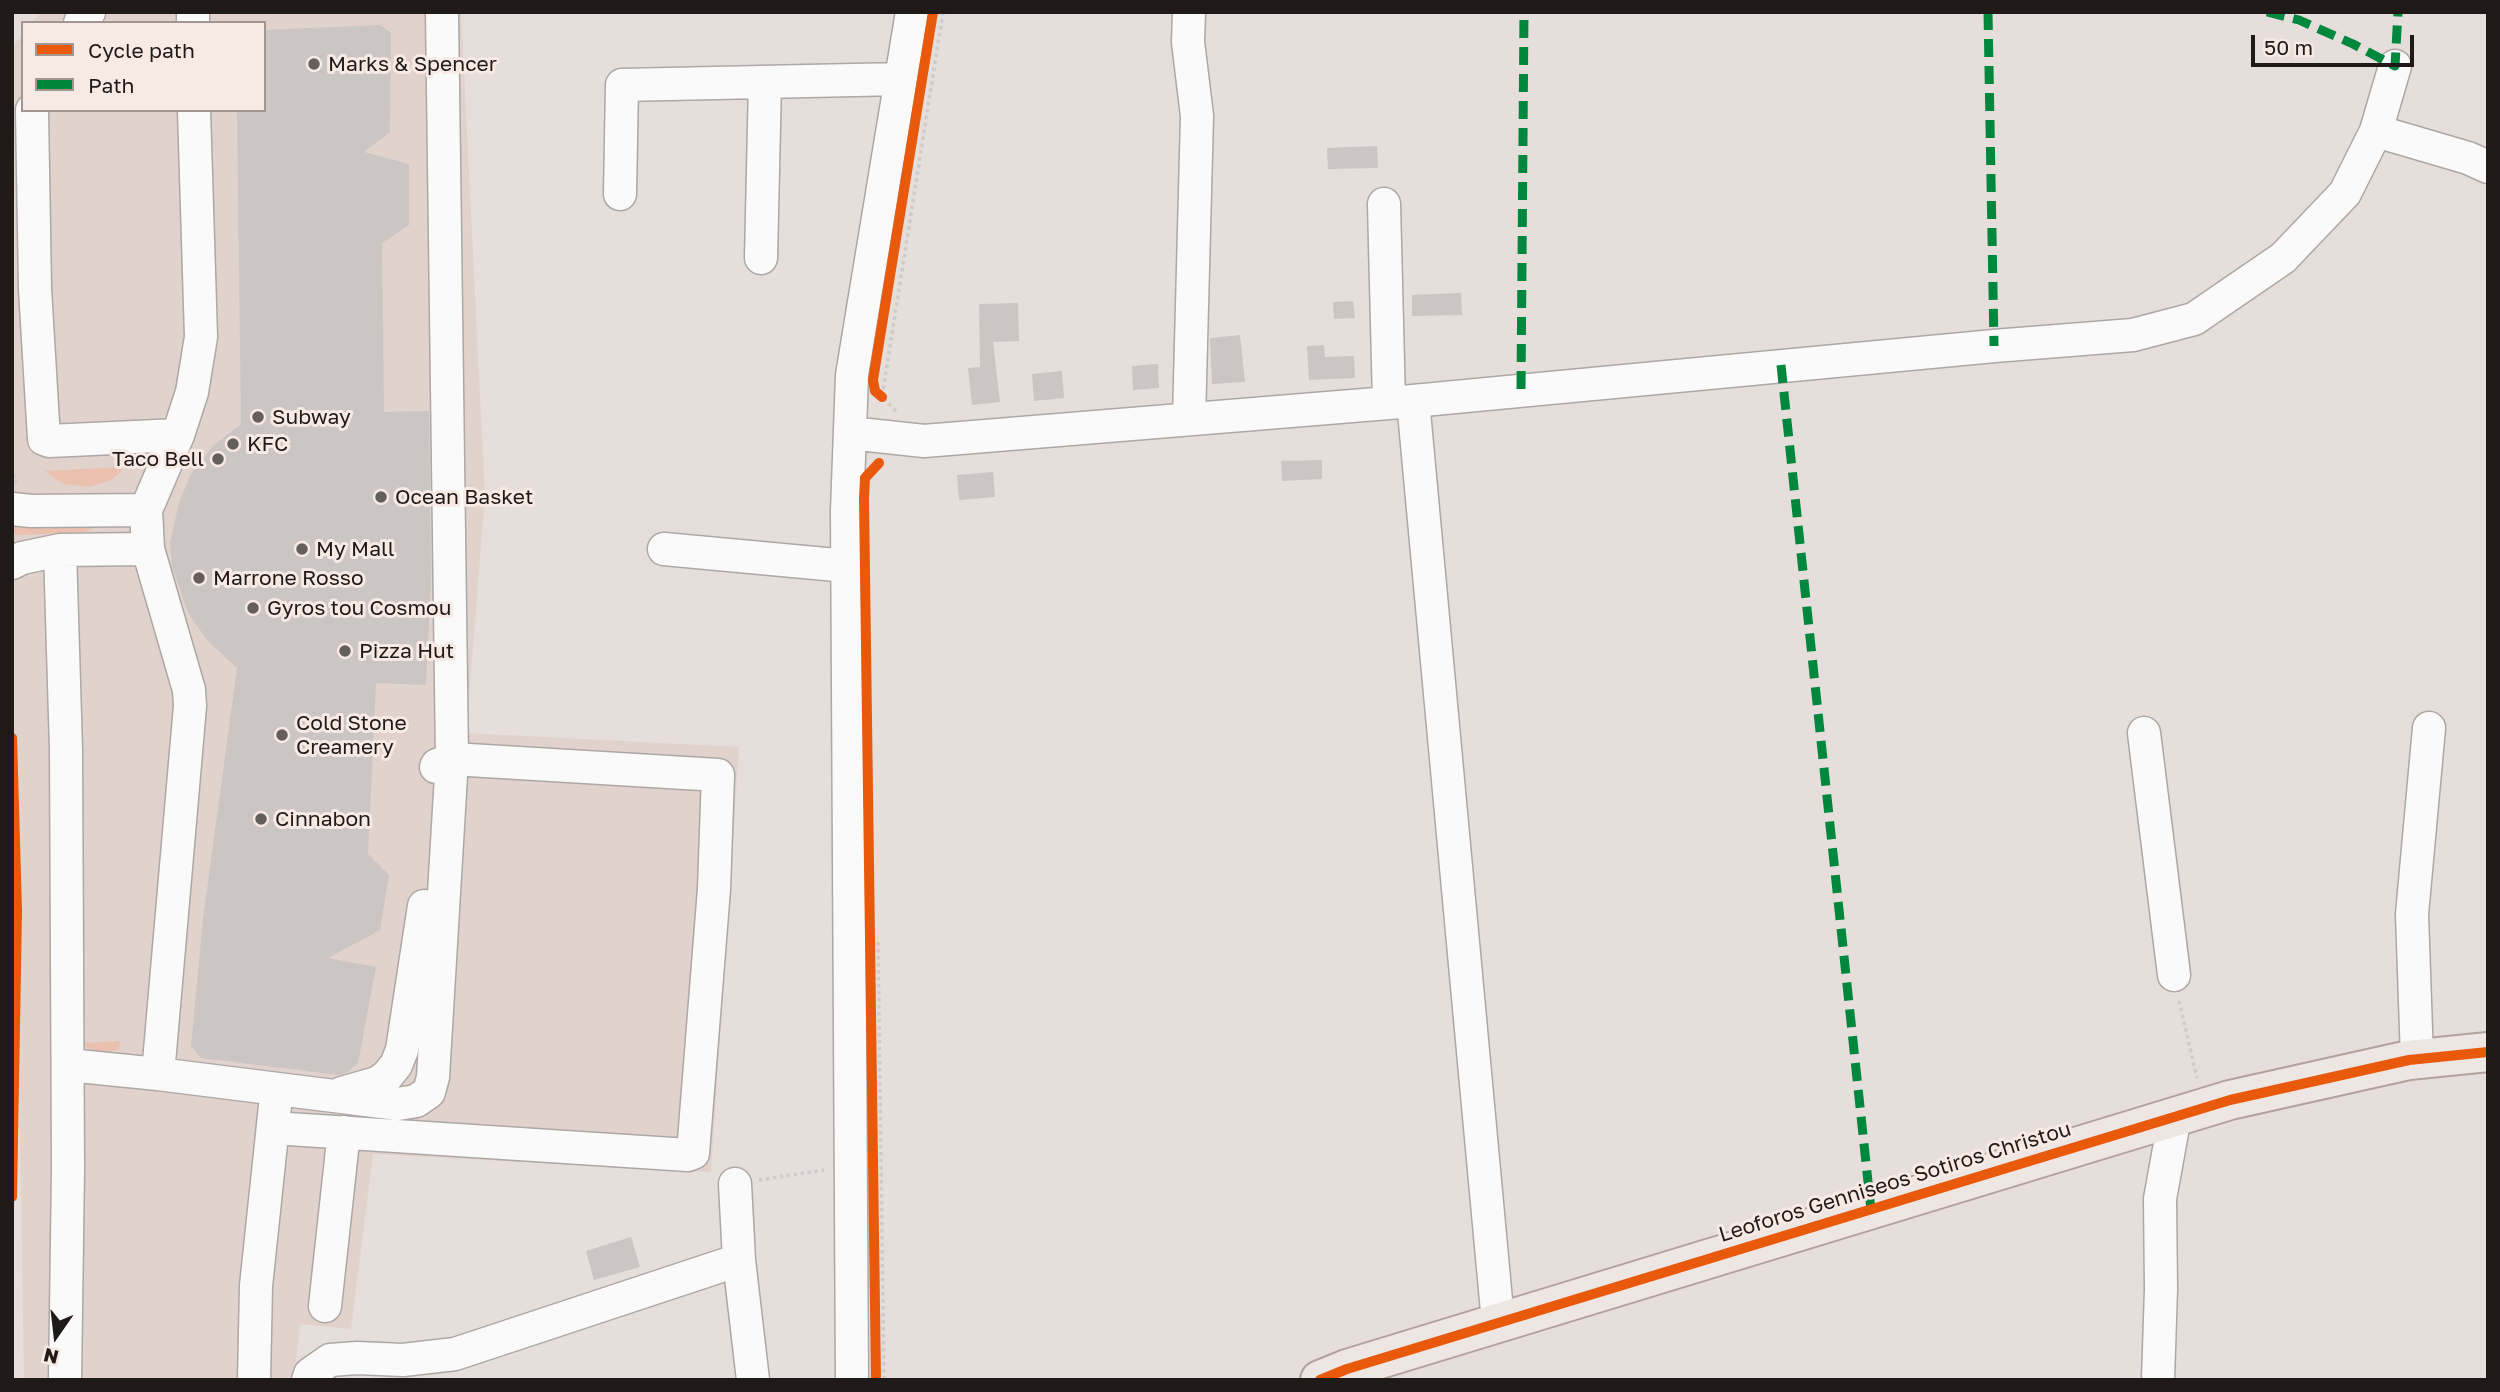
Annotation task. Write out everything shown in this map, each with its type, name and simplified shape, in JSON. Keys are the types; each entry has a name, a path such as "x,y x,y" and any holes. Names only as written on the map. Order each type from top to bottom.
{"main road":[{"name":"Leoforos Genniseos Sotiros Christou","path":"1320,1380 1346,1368 2230,1100 2417,1059 2488,1052"}],"street":[{"path":"68,1065 277,1087 398,1104 416,1101 429,1091 432,1085 452,759 442,12"},
{"path":"852,1380 847,511 852,375 912,12"},
{"path":"1189,12 1188,42 1197,116 1189,419"},
{"path":"850,433 924,441 1401,402 2133,335 2194,319 2283,258 2345,193 2376,131 2395,66"},
{"path":"620,194 622,85 901,79"},
{"path":"761,258 765,82"},
{"path":"32,112 35,289 44,439 49,441 178,435"},
{"path":"158,1074 190,706 189,690 148,549 146,510 178,435 195,380 201,337 194,112"},
{"path":"2376,131 2468,158 2488,167"},
{"path":"1384,204 1401,402 1498,1322"},
{"path":"12,509 146,510"},
{"path":"12,563 22,558 60,550 148,549"},
{"path":"664,549 848,566"},
{"path":"60,550 66,750 68,1065 65,1380"},
{"path":"2417,1059 2412,914 2429,728"},
{"path":"2144,733 2174,975"},
{"path":"273,1128 688,1155 693,1153 714,889 718,775 452,759 437,765 422,920 402,1050 396,1065 387,1076 362,1089 336,1095"},
{"path":"254,1380 257,1286 277,1087"},
{"path":"2158,1380 2160,1199 2189,1112"},
{"path":"326,1307 344,1132"},
{"path":"735,1184 739,1260 753,1380"},
{"path":"308,1380 310,1374 330,1360 403,1360 455,1354 739,1260"}],"path":[{"path":"903,415 892,409 875,391 873,380 933,12"},
{"path":"882,397 943,12"},
{"path":"870,932 876,1380"},
{"path":"2174,975 2189,1112"},
{"path":"735,1184 836,1168"}],"shaded area":[{"path":"41,12 461,12 485,496 466,733 739,747 711,1172 373,1154 351,1329 300,1324 294,1380 24,1380 12,640 12,47 21,36 21,112 266,112 266,21 34,21"},
{"path":"122,467 121,472 111,480 89,487 65,484 45,471"},
{"path":"12,521 93,523 92,529 86,532 19,535 12,534"},
{"path":"121,1041 118,1050 106,1053 87,1048 82,1043"}],"building":[{"name":"My Mall","path":"380,25 391,33 390,132 364,152 409,164 409,225 382,243 384,412 429,411 431,579 426,685 376,683 368,854 389,875 380,930 328,958 376,967 358,1063 339,1075 201,1058 191,1046 203,919 237,668 208,641 188,613 172,565 170,542 179,503 191,474 213,446 241,424 237,112 266,112 266,30"},
{"path":"1377,146 1378,168 1328,169 1327,148"},
{"path":"1461,293 1462,315 1412,316 1412,295"},
{"path":"1353,301 1355,318 1334,319 1333,302"},
{"path":"1018,303 1019,341 993,342 1000,402 972,405 968,368 980,367 979,304"},
{"path":"1240,335 1245,382 1212,384 1210,338"},
{"path":"1324,345 1325,357 1354,356 1355,378 1309,380 1307,346"},
{"path":"1158,364 1159,388 1133,390 1132,366"},
{"path":"1062,371 1064,398 1034,401 1032,374"},
{"path":"1322,460 1322,479 1282,481 1281,461"},
{"path":"993,472 995,497 959,500 957,475"},
{"path":"631,1237 640,1267 594,1280 586,1251"}],"marked path":[{"path":"1521,389 1524,12"},
{"path":"1988,12 1994,346"},
{"path":"2267,12 2299,20 2395,66 2398,12"},
{"path":"1781,365 1871,1210"}],"cycle path":[{"path":"882,397 875,391 873,380 933,12"},
{"path":"876,1380 864,499 865,478 879,463"},
{"path":"12,738 17,911 12,1197"},
{"path":"1320,1380 1347,1369 2230,1100 2409,1060 2488,1052"}],"place":[{"name":"Marks & Spencer","path":"314,64"},
{"name":"Subway","path":"258,417"},
{"name":"KFC","path":"233,444"},
{"name":"Taco Bell","path":"218,459"},
{"name":"Ocean Basket","path":"381,497"},
{"name":"My Mall","path":"302,549"},
{"name":"Marrone Rosso","path":"199,578"},
{"name":"Gyros tou Cosmou","path":"253,608"},
{"name":"Pizza Hut","path":"345,651"},
{"name":"Cold Stone Creamery","path":"282,735"},
{"name":"Cinnabon","path":"261,819"}]}
